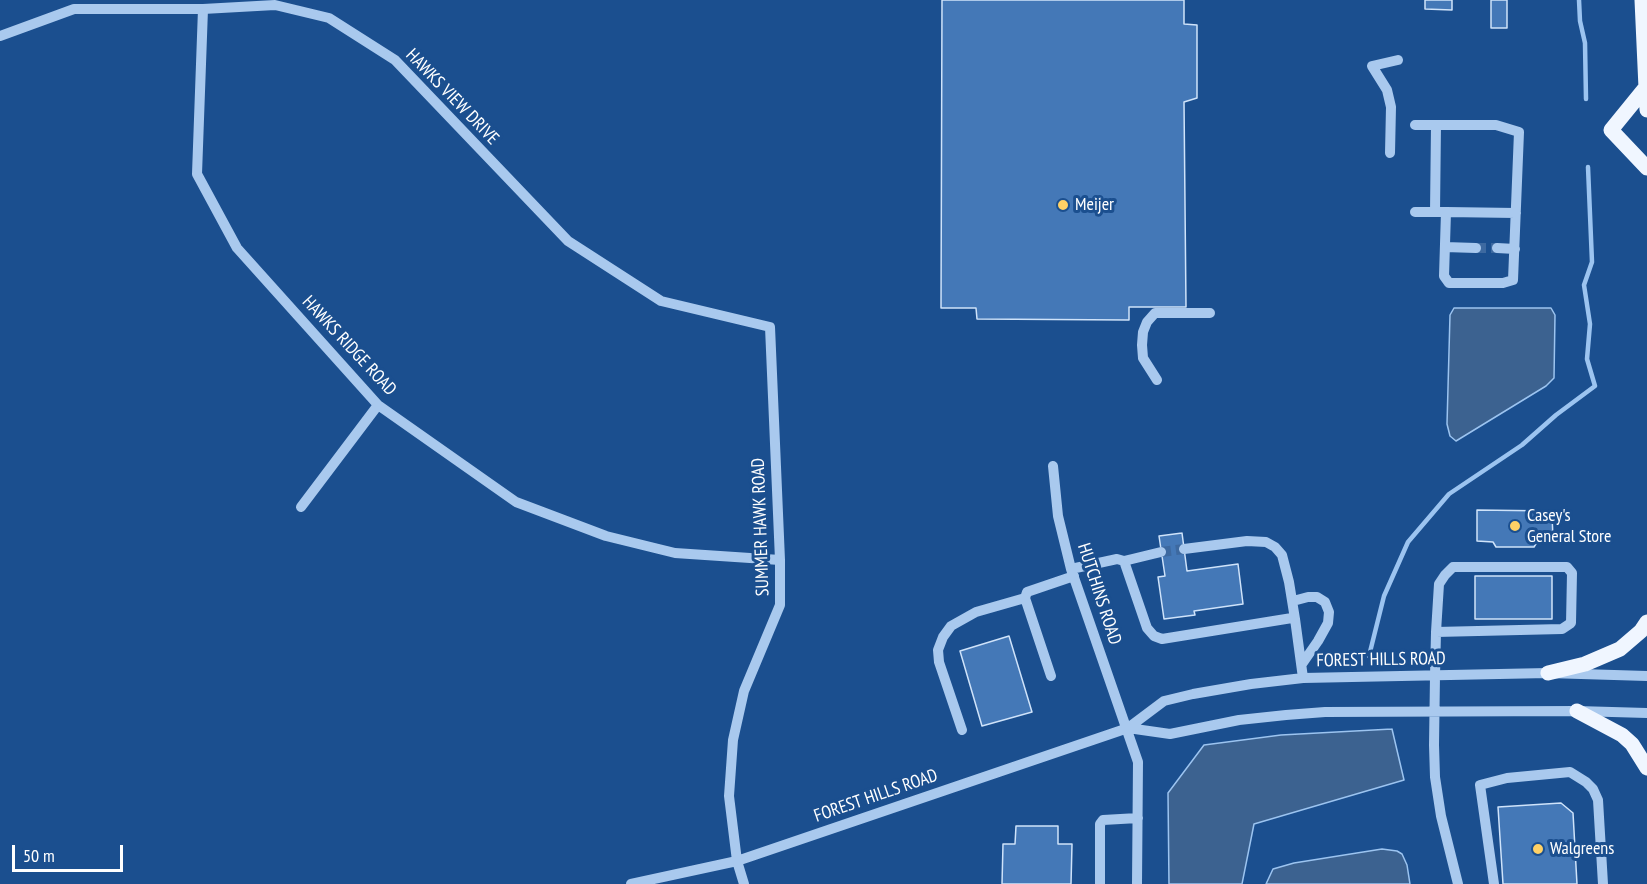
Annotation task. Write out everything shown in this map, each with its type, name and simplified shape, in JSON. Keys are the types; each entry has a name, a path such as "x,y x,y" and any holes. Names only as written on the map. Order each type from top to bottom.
{"main road":[{"path":"1642,0 1647,110"},
{"path":"1646,87 1611,130 1647,168"},
{"path":"1548,673 1585,664 1620,649 1641,632 1647,622"},
{"path":"1576,711 1622,735 1632,744 1647,768"}],"street":[{"name":"HAWKS VIEW DRIVE","path":"0,36 74,9 203,9 275,5 329,18 395,60 568,241 661,301 770,327"},
{"name":"HAWKS RIDGE ROAD","path":"203,9 197,174 237,248 378,405 516,502 606,536 675,553 780,561"},
{"path":"1390,153 1391,107 1387,90 1372,66 1398,60"},
{"path":"1415,125 1436,125 1496,125 1519,132 1514,280 1503,283 1449,283 1444,276 1445,248 1440,212 1436,125"},
{"path":"1415,212 1516,213"},
{"path":"1445,248 1476,248"},
{"path":"1497,248 1515,249"},
{"path":"1157,380 1143,358 1143,332 1147,321 1155,313 1210,313"},
{"name":"SUMMER HAWK ROAD","path":"744,884 737,861 729,796 733,740 744,690 780,605 770,327"},
{"path":"301,507 378,405"},
{"name":"HUTCHINS ROAD","path":"1053,466 1058,516 1072,572 1138,762 1137,884"},
{"path":"1184,549 1247,541 1266,542 1275,547 1282,555 1293,601 1303,678"},
{"path":"1051,676 1025,598 1027,592 1072,572 1117,559 1125,561 1161,552"},
{"path":"1125,561 1147,628 1154,636 1161,639 1296,619"},
{"path":"1436,632 1562,629 1571,623 1572,573 1567,567 1453,567 1444,575 1439,584 1436,632 1434,745 1441,816 1458,884"},
{"path":"1293,601 1317,597 1325,602 1329,612 1328,622 1302,664"},
{"path":"962,730 939,662 938,650 943,637 951,626 976,612 1025,598"},
{"name":"FOREST HILLS ROAD","path":"631,884 737,861 1128,728 1164,701 1193,694 1303,678 1548,673 1647,676"},
{"name":"FOREST HILLS ROAD","path":"1128,728 1170,734 1239,720 1325,712 1647,713"},
{"path":"1494,884 1480,785 1507,778 1570,772 1593,789 1598,801 1603,884"},
{"path":"1100,884 1100,824 1103,820 1138,818"}],"water":[{"path":"1454,308 1551,308 1555,315 1554,378 1546,386 1456,441 1450,436 1447,424 1450,315"},
{"path":"1392,729 1404,780 1254,824 1242,884 1169,884 1168,793 1204,745 1281,735"},
{"path":"1382,849 1402,854 1407,865 1410,884 1266,884 1273,869 1294,863"}],"building":[{"name":"Meijer","path":"942,0 1184,0 1184,24 1197,25 1197,98 1184,102 1186,307 1129,307 1129,320 977,319 976,308 941,308"},
{"path":"1425,0 1452,0 1452,10 1425,9"},
{"path":"1491,0 1507,0 1507,28 1491,28"},
{"name":"Casey's General Store","path":"1477,510 1552,511 1553,541 1537,542 1534,547 1496,547 1493,542 1477,541"},
{"path":"1182,533 1187,571 1238,564 1243,604 1194,611 1195,615 1164,619 1158,577 1165,576 1159,536"},
{"name":"Casey's General Store","path":"1475,576 1552,576 1552,619 1475,619"},
{"path":"1009,636 1032,712 982,726 960,651"},
{"name":"Walgreens","path":"1561,803 1573,813 1577,884 1503,884 1498,807"},
{"path":"1016,826 1058,826 1058,844 1072,844 1071,884 1002,884 1003,844 1015,844"}],"waterway":[{"path":"1579,0 1580,21 1585,43 1586,99"},
{"path":"1369,656 1384,596 1408,542 1449,494 1522,445 1556,415 1595,386 1587,359 1590,324 1584,285 1592,262 1588,167"}],"tunnel":[{"path":"1476,248 1497,248"},
{"path":"1161,552 1184,549"}],"place":[{"name":"Meijer","path":"1063,205"},
{"name":"Casey's General Store","path":"1515,526"},
{"name":"Walgreens","path":"1538,849"}]}
